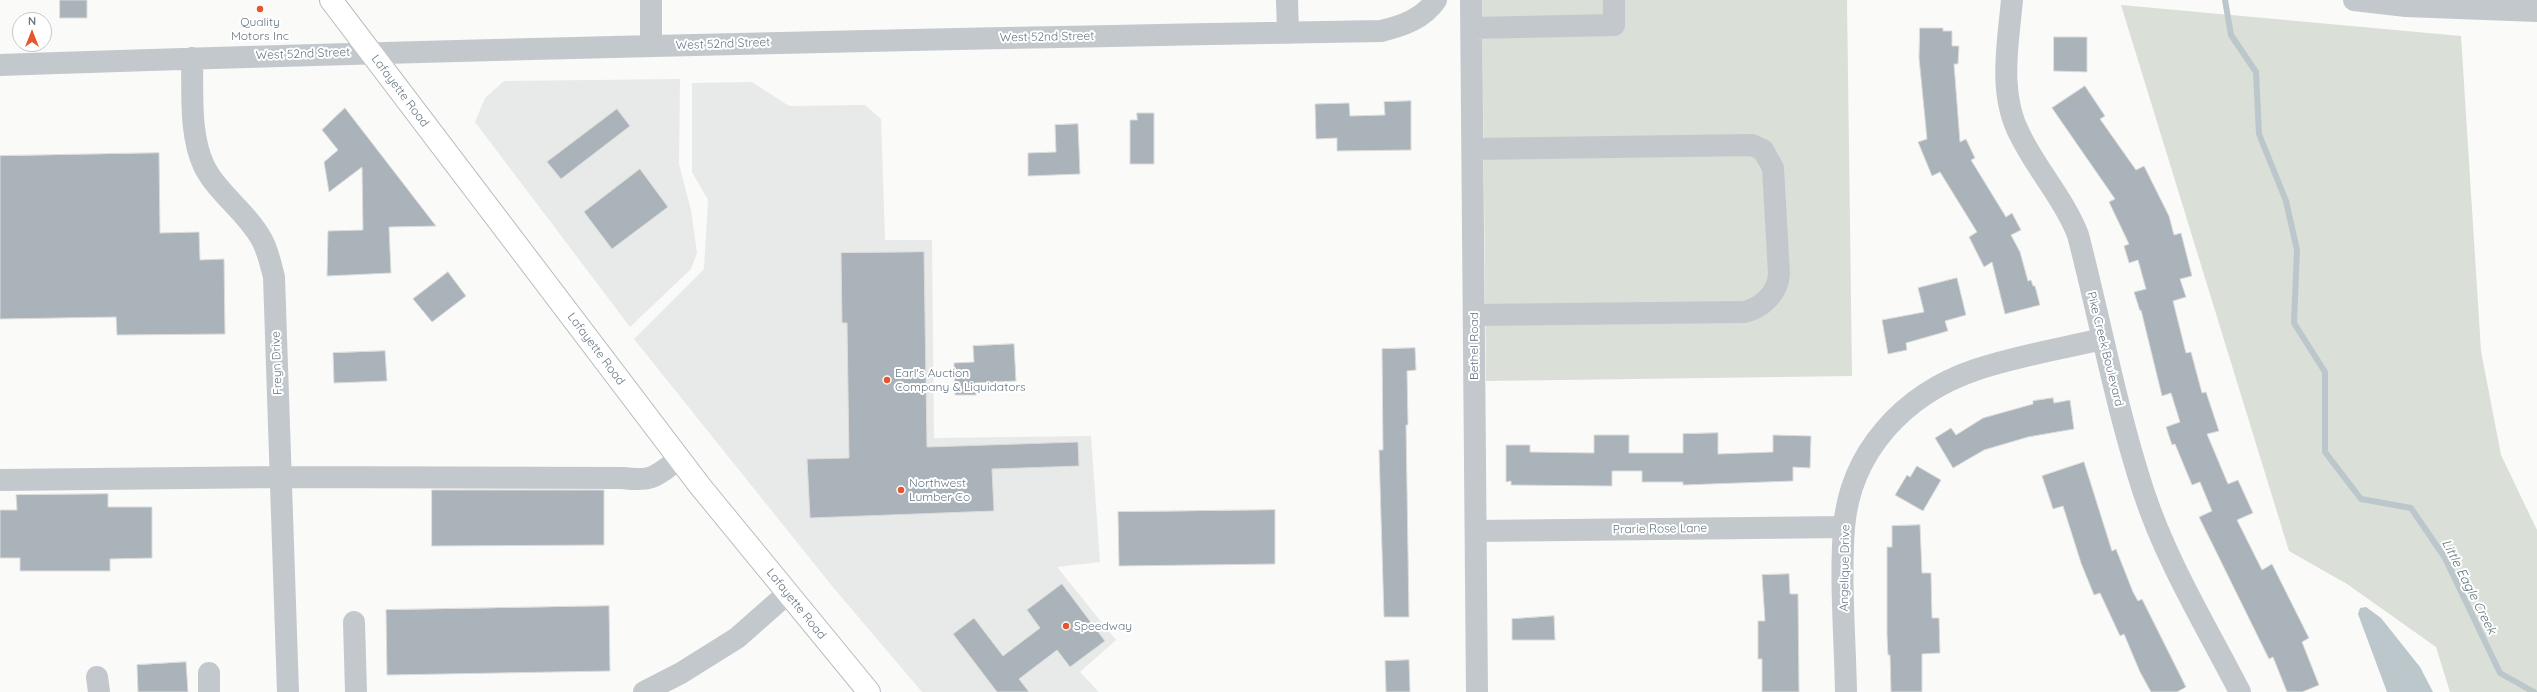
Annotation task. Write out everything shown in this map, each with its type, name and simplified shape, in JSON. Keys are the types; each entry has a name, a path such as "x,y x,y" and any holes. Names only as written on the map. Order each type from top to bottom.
{"main road":[{"name":"Lafayette Road","path":"331,0 679,459 868,692"}],"street":[{"path":"651,0 651,46"},
{"path":"1287,0 1288,33"},
{"name":"West 52nd Street","path":"0,65 370,52 956,38 1381,31 1402,26 1412,21 1422,14 1436,0"},
{"name":"Bethel Road","path":"1471,0 1477,692"},
{"path":"1472,28 1614,25 1614,0"},
{"name":"Pike Creek Boulevard","path":"2012,0 2006,68 2012,113 2019,134 2028,150 2072,219 2083,254 2102,339 2134,461 2151,514 2176,567 2240,692"},
{"path":"2354,0 2406,6 2537,11"},
{"name":"Freyn Drive","path":"192,58 194,121 198,149 204,165 211,177 249,220 262,240 272,271 288,692"},
{"path":"1473,148 1738,145 1763,150 1773,168 1779,274 1778,284 1764,302 1754,310 1744,312 1474,315"},
{"name":"Angelique Drive","path":"1846,692 1844,527 1854,485 1867,454 1882,431 1914,401 1938,386 1976,370 2102,339"},
{"path":"0,480 281,477 623,478 643,480 655,477 679,459"},
{"name":"Prarie Rose Lane","path":"1476,531 1844,527"},
{"path":"644,692 681,673 737,638 788,594"},
{"path":"354,622 356,692"}],"shaded area":[{"path":"1482,0 1847,0 1852,376 1486,381"},
{"path":"2121,5 2461,36 2481,351 2501,455 2537,530 2537,692 2450,692 2436,647 2347,584 2289,551"},
{"path":"680,79 679,164 691,210 697,253 691,269 630,327 475,122 485,98 504,81"},
{"path":"752,82 789,106 865,105 881,119 885,240 932,240 934,438 1091,436 1100,562 1057,567 1116,640 1080,672 1099,692 922,692 832,586 634,339 704,269 708,200 692,172 692,83"},
{"path":"2366,607 2381,618 2420,667 2433,692 2387,692 2358,614 2360,608"}],"building":[{"path":"60,0 87,0 87,18 60,18"},
{"path":"1920,28 1943,28 1943,31 1952,31 1952,46 1959,46 1958,64 1954,64 1960,142 1966,139 1975,158 1971,160 2006,217 2012,213 2021,230 2011,235 2020,252 2028,281 2031,280 2033,286 2035,286 2040,305 2005,314 1992,262 1984,267 1969,237 1977,232 1940,172 1932,176 1918,142 1927,139 1919,58"},
{"path":"2054,37 2087,37 2087,72 2054,71"},
{"path":"2085,86 2105,116 2100,119 2136,170 2144,166 2169,216 2174,235 2181,233 2192,276 2180,279 2186,297 2173,301 2186,353 2191,352 2202,393 2206,392 2219,431 2207,434 2228,484 2238,480 2253,513 2237,520 2262,570 2272,564 2309,638 2302,642 2319,685 2302,692 2287,692 2273,657 2269,659 2199,517 2212,511 2200,482 2192,485 2175,444 2172,445 2166,427 2180,422 2171,393 2162,396 2141,310 2140,311 2134,292 2146,289 2138,260 2129,263 2124,246 2129,244 2109,202 2115,199 2052,108"},
{"path":"1411,101 1411,150 1337,151 1337,138 1316,139 1315,104 1349,103 1350,116 1385,115 1384,102"},
{"path":"345,108 436,226 389,227 391,273 327,276 328,231 363,230 362,167 329,192 324,162 338,150 322,130"},
{"path":"617,109 630,126 561,179 547,162"},
{"path":"1137,113 1154,113 1154,164 1130,164 1130,120 1137,120"},
{"path":"1078,124 1080,174 1028,176 1028,153 1056,152 1055,125"},
{"path":"159,153 160,233 199,232 200,260 224,259 225,334 117,335 116,317 0,319 0,156"},
{"path":"640,169 668,207 612,249 584,212"},
{"path":"924,252 927,447 1078,442 1079,466 992,469 994,511 810,518 807,459 849,458 847,323 842,323 841,253"},
{"path":"448,272 466,296 432,322 413,299"},
{"path":"1957,278 1966,315 1945,321 1948,331 1906,343 1907,350 1888,354 1882,320 1924,312 1918,288"},
{"path":"1014,344 1016,381 975,383 976,395 955,395 954,363 974,362 973,346"},
{"path":"1415,348 1416,370 1407,371 1408,425 1406,425 1409,617 1384,617 1379,450 1383,450 1382,349"},
{"path":"385,351 387,381 334,383 333,353"},
{"path":"2053,398 2054,403 2070,400 2074,429 2028,437 1984,450 1953,468 1935,438 1951,428 1956,435 1983,418 2033,404 2033,401"},
{"path":"1718,433 1718,454 1773,452 1773,435 1811,436 1810,468 1793,467 1793,481 1683,485 1683,482 1642,482 1642,471 1612,471 1612,486 1511,485 1511,481 1506,482 1506,445 1530,445 1530,452 1594,453 1594,435 1629,435 1629,453 1683,453 1683,434"},
{"path":"2084,462 2112,551 2116,549 2133,592 2138,601 2142,599 2186,687 2177,692 2151,692 2140,672 2124,634 2120,636 2100,593 2094,595 2081,563 2063,506 2053,509 2042,476"},
{"path":"1917,466 1941,480 1923,511 1895,495 1907,475 1910,477"},
{"path":"432,490 604,490 604,545 432,546"},
{"path":"108,494 108,507 152,507 152,558 110,559 110,571 20,571 20,558 0,558 0,510 17,510 16,495"},
{"path":"1275,510 1275,564 1119,566 1118,512"},
{"path":"1920,525 1922,573 1931,573 1932,618 1939,618 1940,653 1922,654 1922,692 1891,692 1890,655 1888,655 1887,635 1887,547 1892,547 1892,526"},
{"path":"1789,574 1790,594 1798,594 1799,692 1762,692 1762,659 1758,659 1758,621 1765,621 1762,575"},
{"path":"1062,584 1105,641 1070,667 1057,650 1019,679 1029,692 997,692 953,634 974,618 1003,656 1040,628 1027,610"},
{"path":"609,606 610,671 387,675 386,610"},
{"path":"1554,616 1555,640 1512,640 1512,619"},
{"path":"1409,660 1410,692 1386,692 1385,661"},
{"path":"186,662 188,692 138,692 137,665"}],"waterway":[{"name":"Little Eagle Creek","path":"2225,0 2231,35 2256,72 2259,134 2286,201 2297,250 2294,323 2325,372 2325,452 2361,499 2411,508 2445,558 2500,673 2534,692"}],"place":[{"name":"Quality Motors Inc","path":"260,9"},
{"name":"Earl's Auction Company & Liquidators","path":"887,380"},
{"name":"Northwest Lumber Co","path":"901,490"},
{"name":"Speedway","path":"1066,626"}]}
